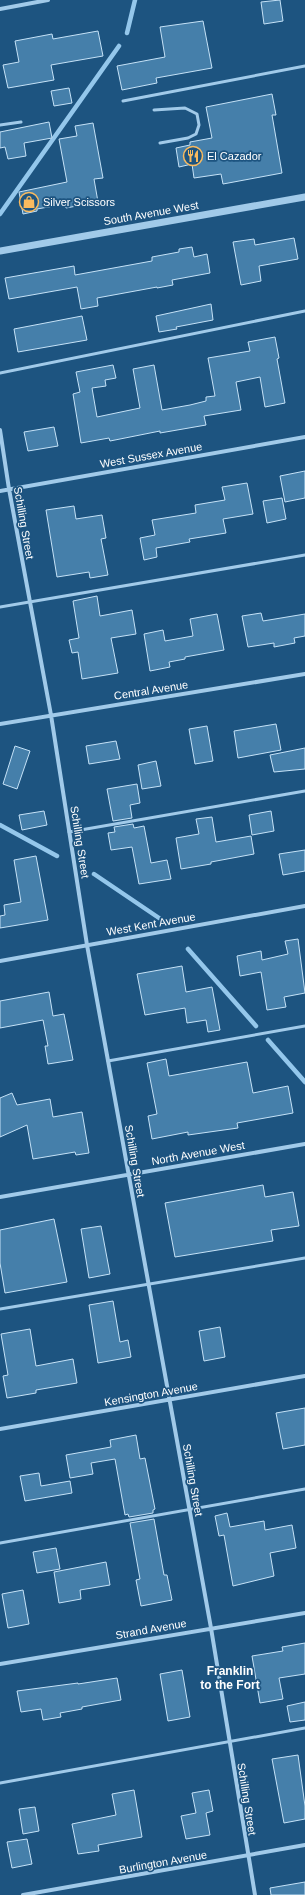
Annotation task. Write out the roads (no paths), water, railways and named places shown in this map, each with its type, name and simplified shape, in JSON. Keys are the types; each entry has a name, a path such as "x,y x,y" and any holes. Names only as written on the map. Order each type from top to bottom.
{"street":[{"path":"0,9 48,0"},
{"name":"South Avenue West","path":"0,251 305,197"},
{"name":"Schilling Street","path":"0,430 8,489 51,715 87,945 211,1628 228,1741 255,1895"},
{"name":"West Sussex Avenue","path":"0,491 305,437"},
{"name":"Central Avenue","path":"0,724 305,674"},
{"name":"West Kent Avenue","path":"0,961 305,906"},
{"name":"North Avenue West","path":"0,1197 305,1144"},
{"name":"Kensington Avenue","path":"0,1430 305,1376"},
{"name":"Strand Avenue","path":"0,1664 305,1613"},
{"name":"Burlington Avenue","path":"23,1895 305,1845"}],"lane":[{"path":"123,101 305,66"},
{"path":"154,110 185,108 197,114 199,125 196,134 188,138 160,143"},
{"path":"0,125 21,122"},
{"path":"0,373 305,311"},
{"path":"0,607 305,555"},
{"path":"69,832 305,791"},
{"path":"108,1061 305,1026"},
{"path":"0,1309 148,1283 305,1258"},
{"path":"0,1543 305,1489"},
{"path":"0,1783 305,1728"}],"waterway":[{"path":"127,33 135,0"},
{"path":"0,214 119,46"},
{"path":"0,825 57,856"},
{"path":"94,874 159,918"},
{"path":"188,949 256,1026"},
{"path":"268,1040 305,1082"}],"place":[{"name":"El Cazador","path":"193,156"},
{"name":"Silver Scissors","path":"29,202"}],"district":[{"name":"Franklin to the Fort","path":"230,1678"}]}
